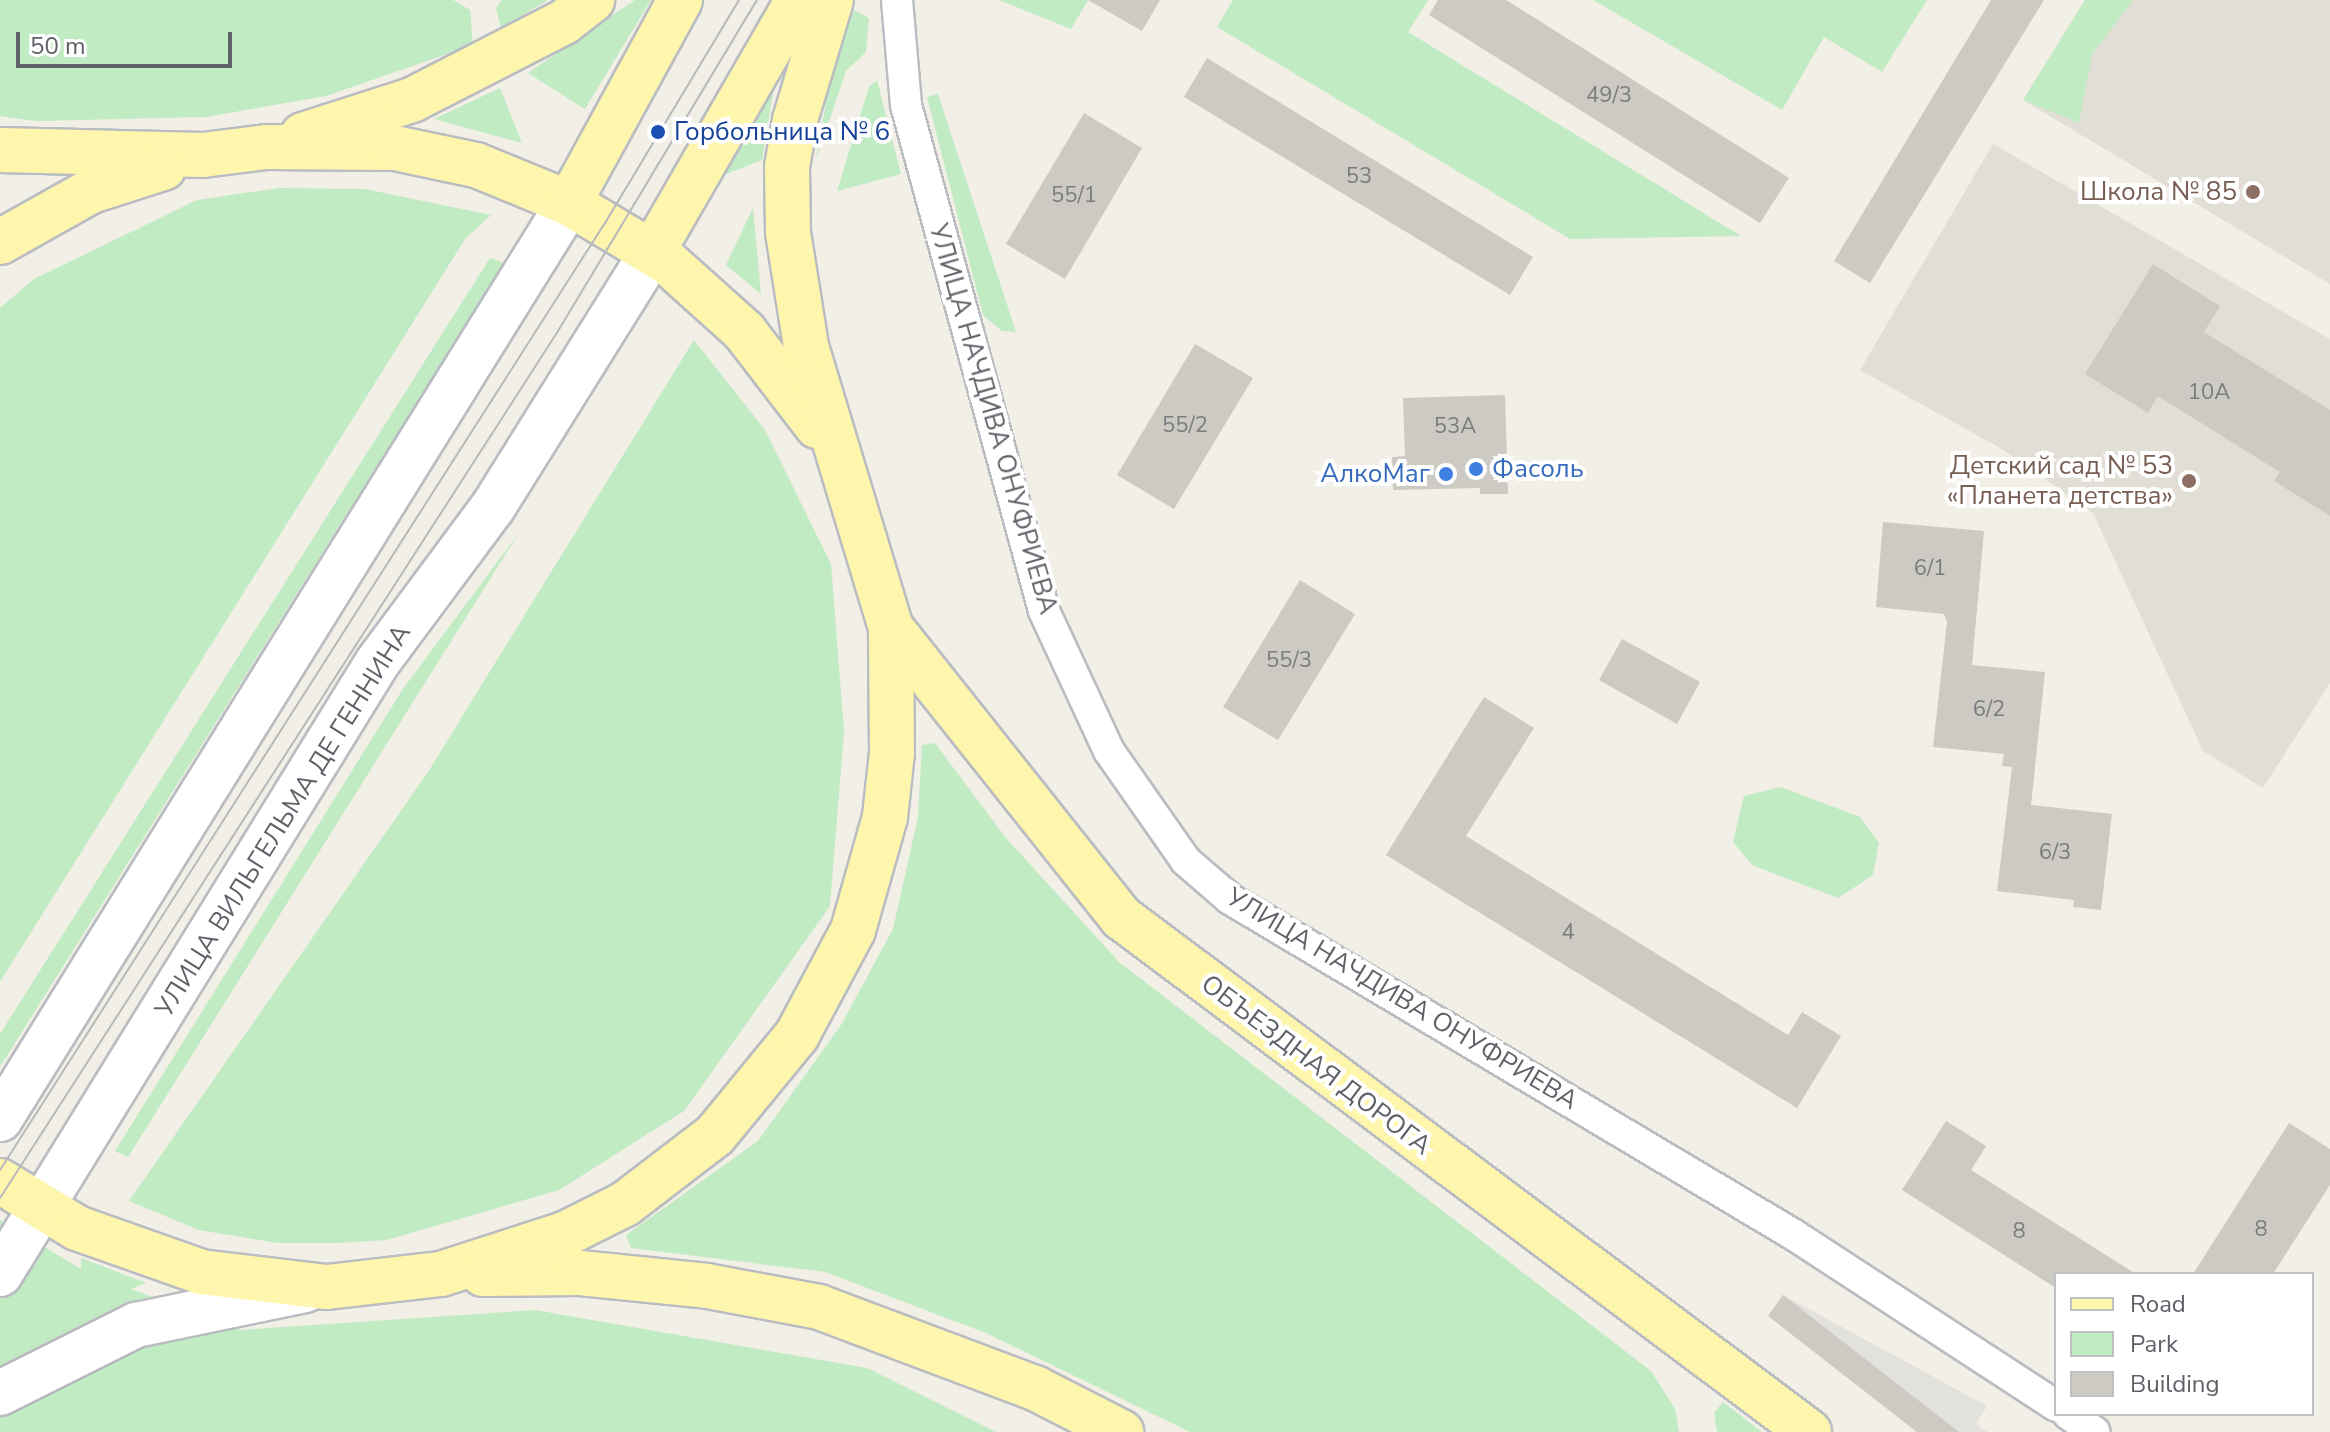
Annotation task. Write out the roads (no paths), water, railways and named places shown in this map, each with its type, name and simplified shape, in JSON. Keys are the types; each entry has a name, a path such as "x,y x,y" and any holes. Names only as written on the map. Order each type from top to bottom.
{"main road":[{"path":"266,147 412,100 564,22 592,0"},
{"path":"0,1119 569,203 680,0"},
{"path":"653,251 798,0"},
{"path":"441,1274 565,1234 625,1204 715,1135 797,1035 853,930 885,817 892,753 891,628 837,459 806,346 786,200 806,68 831,0"},
{"path":"0,150 203,155 266,147 395,148 476,165 569,203 653,251 744,331 795,391 837,459"},
{"path":"0,242 91,191 203,155"},
{"name":"УЛИЦА ВИЛЬГЕЛЬМА ДЕ ГЕННИНА","path":"0,1274 377,663 493,507 653,251"},
{"name":"ОБЪЕЗДНАЯ ДОРОГА","path":"891,628 1122,918 1809,1432"},
{"path":"0,1181 93,1234 201,1272 327,1287"},
{"path":"0,1393 85,1345 149,1321 327,1287 441,1274 580,1273 707,1286 819,1307 1035,1388 1121,1432"}],"street":[{"name":"УЛИЦА НАЧДИВА ОНУФРИЕВА","path":"897,0 899,69 1044,611 1109,751 1186,861 1230,899 1794,1235 2054,1405"},
{"path":"2071,1416 2095,1432"}],"tram line":[{"path":"0,1170 605,223 739,0"},
{"path":"0,1198 558,331 757,0"}],"place":[{"name":"Горбольница № 6","path":"658,132"},
{"name":"Школа № 85","path":"2253,192"},
{"name":"Фасоль","path":"1476,469"},
{"name":"АлкоМаг","path":"1446,474"},
{"name":"Детский сад № 53 «Планета детства»","path":"2189,481"}]}
